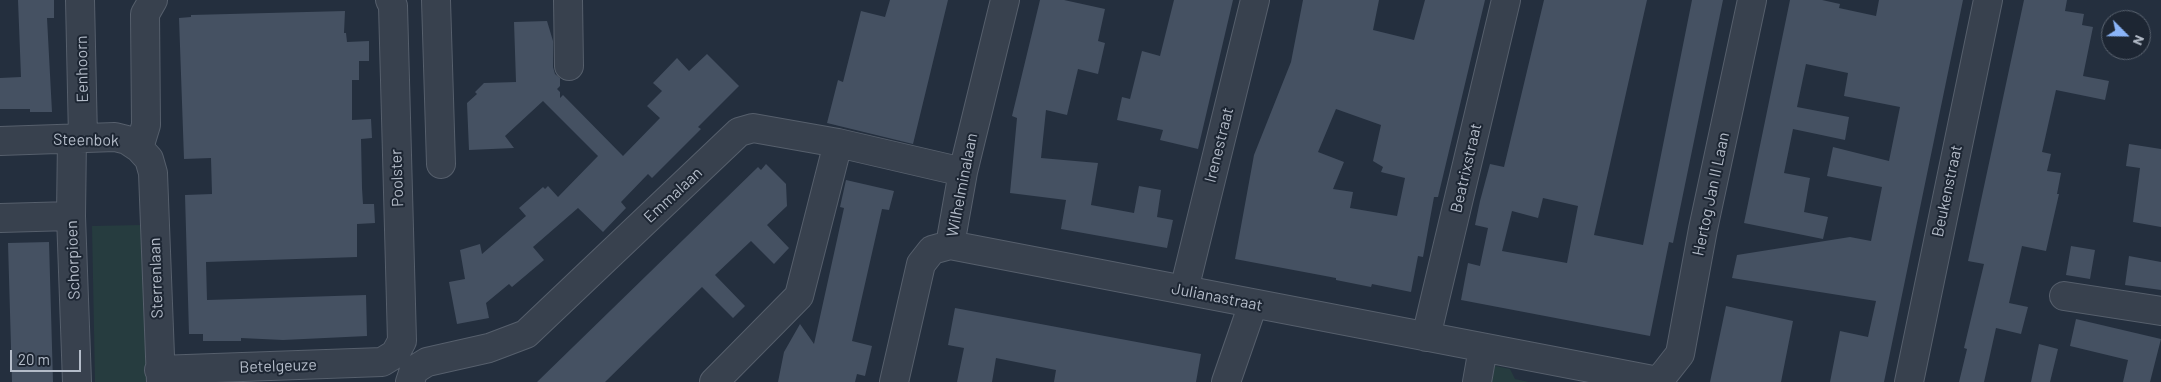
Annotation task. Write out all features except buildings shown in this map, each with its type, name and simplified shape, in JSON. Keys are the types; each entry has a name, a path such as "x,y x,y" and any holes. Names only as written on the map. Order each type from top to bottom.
{"street":[{"name":"Eenhoorn","path":"77,138 80,0"},
{"path":"140,148 146,125 145,14 153,0"},
{"name":"Poolster","path":"390,0 393,6 402,341 406,369"},
{"path":"436,0 441,164"},
{"path":"568,0 569,66"},
{"name":"Wilhelminalaan","path":"894,382 921,264 932,250 950,245 963,172 1005,0"},
{"name":"Irenestraat","path":"1184,290 1255,0"},
{"name":"Beatrixstraat","path":"1426,337 1506,0"},
{"name":"Hertog Jan II Laan","path":"1658,382 1680,354 1703,228 1752,0"},
{"name":"Beukenstraat","path":"1908,382 1988,0"},
{"name":"Emmalaan","path":"406,369 427,362 489,348 526,334 739,132 753,128 838,143 963,172"},
{"name":"Steenbok","path":"0,141 115,137 127,140 140,148 149,158 153,173"},
{"name":"Schorpioen","path":"77,138 71,216 77,382"},
{"path":"719,381 799,296 838,143"},
{"name":"Sterrenlaan","path":"153,173 160,376"},
{"path":"0,218 71,216"},
{"name":"Julianastraat","path":"950,245 1658,382"},
{"path":"2064,296 2161,311"},
{"path":"1226,382 1253,304"},
{"path":"1477,382 1483,348"},
{"name":"Betelgeuze","path":"160,376 382,362 406,369"}],"green space":[{"path":"141,225 151,382 95,382 92,226"},
{"path":"1495,366 1510,369 1515,379 1529,382 1490,382"}]}
